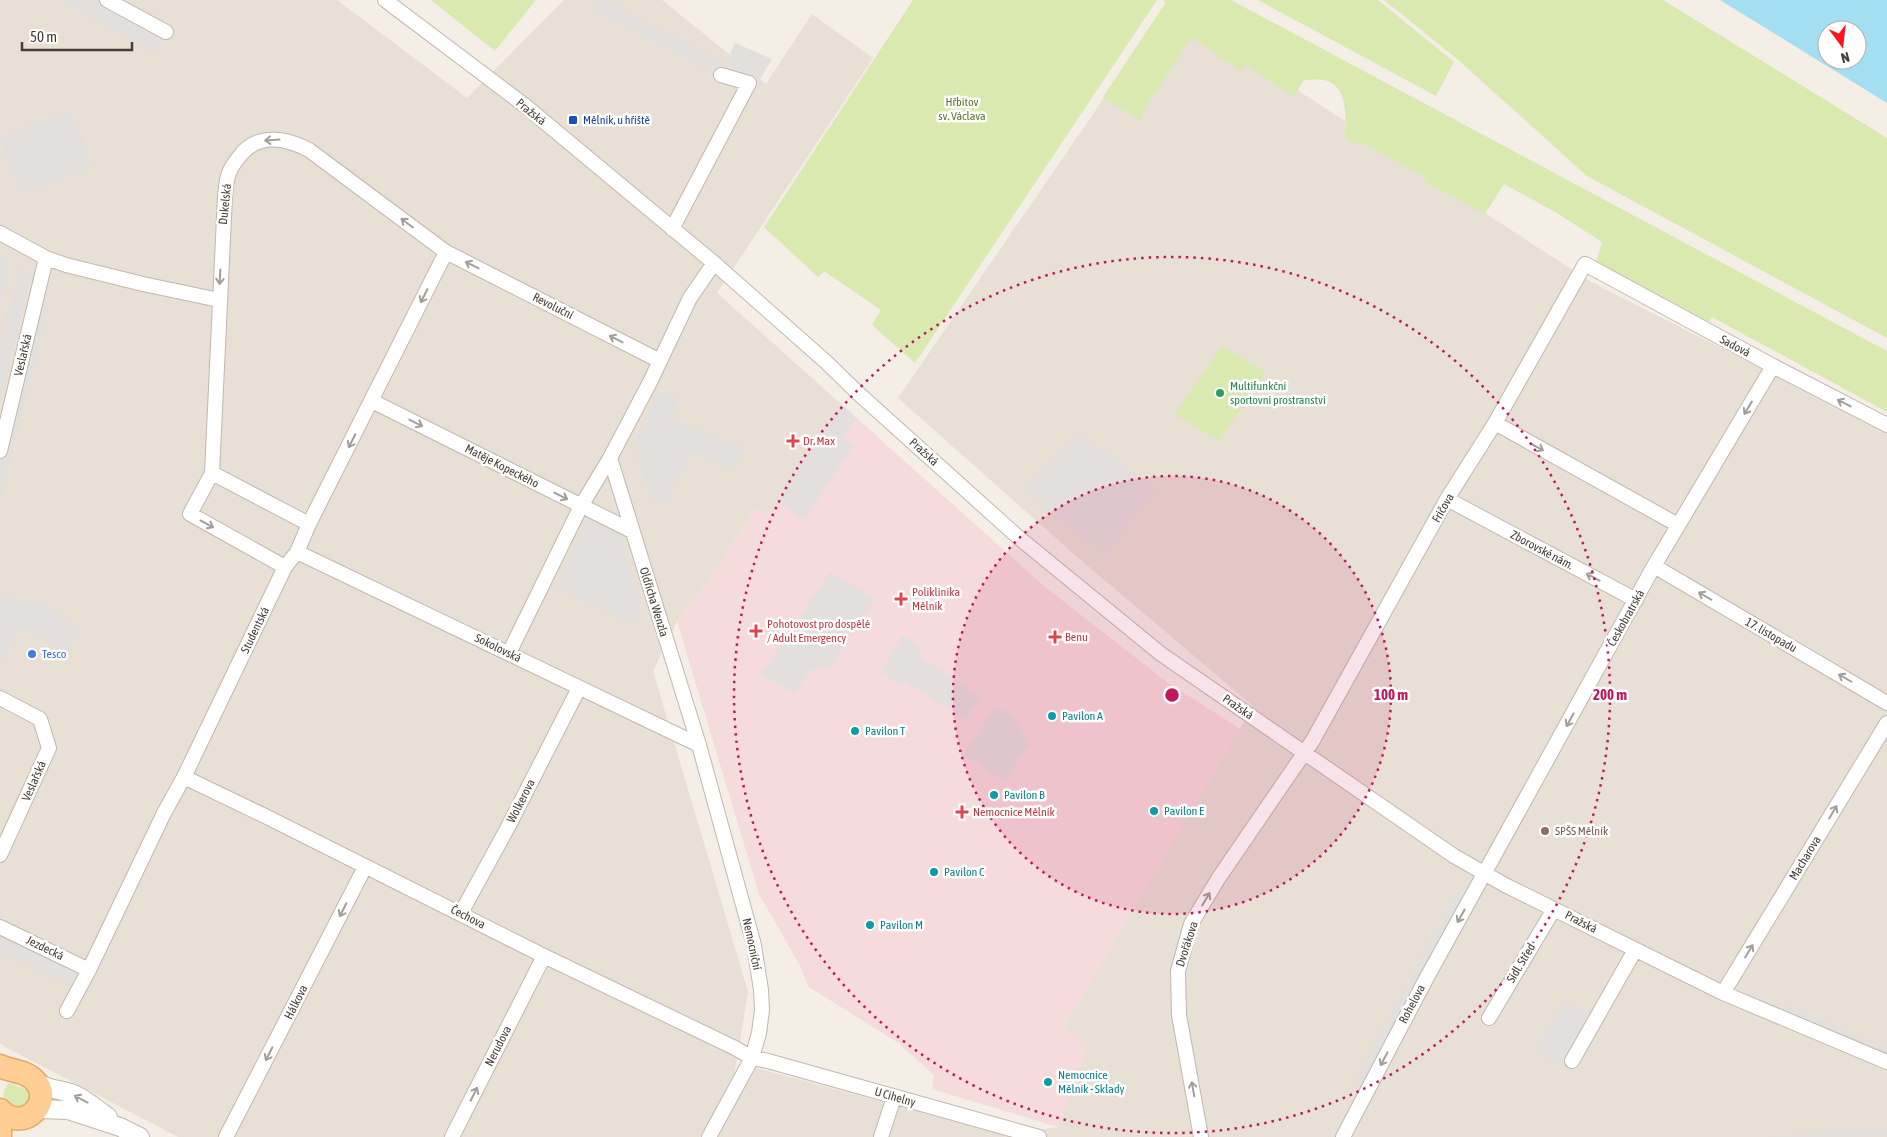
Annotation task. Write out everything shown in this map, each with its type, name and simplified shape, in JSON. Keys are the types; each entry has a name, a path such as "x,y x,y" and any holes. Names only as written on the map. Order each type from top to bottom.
{"main road":[{"path":"14,1076 41,1096 34,1112 18,1128 14,1137"},
{"path":"0,1110 11,1118 18,1119 34,1112"},
{"path":"0,1116 0,1137"}],"street":[{"path":"107,0 166,32"},
{"name":"Pražská","path":"385,0 523,104 714,263 825,360 859,394 1018,536 1161,654 1454,856 1484,873 1634,950 1723,993 1887,1062"},
{"path":"672,229 749,83 721,75"},
{"name":"Dukelská","path":"212,473 224,196 229,173 242,153 251,145 269,139 287,140 309,150 446,252"},
{"path":"0,233 46,258 87,271 219,300"},
{"name":"Revoluční","path":"446,252 660,361"},
{"name":"Studentská","path":"67,1011 89,970 164,813 184,778 285,567 297,552 309,524 446,252"},
{"name":"Veslařská","path":"0,451 46,258"},
{"path":"509,653 581,506 610,458 690,298 714,263"},
{"name":"Fričova","path":"1304,753 1447,499 1495,424 1585,264"},
{"name":"Sadová","path":"1585,264 1773,366 1887,425"},
{"name":"Českobratrská","path":"1484,873 1654,566 1773,366"},
{"name":"Matěje Kopeckého","path":"372,401 632,531"},
{"path":"1495,424 1678,525"},
{"name":"Oldřicha Wenzla","path":"610,458 699,746"},
{"path":"285,567 190,514 212,473 309,524"},
{"name":"Zborovské nám.","path":"1447,499 1636,600"},
{"name":"Sokolovská","path":"297,552 699,746"},
{"name":"17. listopadu","path":"1654,566 1887,703"},
{"name":"Wolkerova","path":"461,913 580,688"},
{"name":"Veslařská","path":"0,698 40,719 49,748 0,855"},
{"name":"Macharova","path":"1723,993 1887,723"},
{"name":"Nemocniční","path":"699,746 754,945 762,1010 759,1032 752,1058 709,1137"},
{"name":"Dvořákova","path":"1201,1137 1179,1015 1178,971 1191,924 1218,879 1304,753"},
{"name":"Čechova","path":"184,778 752,1058"},
{"name":"Hálkova","path":"226,1137 366,867"},
{"name":"Rohelova","path":"1343,1137 1484,873"},
{"name":"Sídl. Střed","path":"1488,1018 1554,909"},
{"name":"Jezdecká","path":"0,927 89,970"},
{"path":"1572,1061 1634,950"},
{"name":"Nerudova","path":"452,1137 544,956"},
{"name":"U Cihelny","path":"752,1058 1038,1137"},
{"path":"14,1076 47,1088 70,1093 88,1102 120,1127"},
{"path":"881,1137 894,1097"},
{"path":"34,1112 68,1110 120,1127 140,1137"}],"shaded area":[{"path":"0,0 337,0 467,98 564,0 662,0 766,84 812,14 873,58 717,293 841,404 768,516 755,508 710,578 677,621 653,671 748,992 732,1088 700,1137 178,1137 0,1044"},
{"path":"61,0 107,0 166,32 154,54"},
{"path":"595,0 608,0 723,61 716,74 591,9"},
{"path":"1166,12 1297,90 1345,121 1346,138 1359,142 1425,177 1423,181 1485,213 1591,282 1887,432 1887,1137 715,1137 756,1068 1005,1135 1058,1127 1065,1025 1253,706 1075,555 898,398 1104,98"},
{"path":"735,43 772,59 757,84 721,75"},
{"path":"70,111 92,166 21,195 0,136"},
{"path":"0,258 6,261 8,272 0,300"},
{"path":"19,269 32,272 0,397 0,341"},
{"path":"36,302 49,306 0,498 0,450"},
{"path":"659,391 679,400 671,418 747,448 735,471 691,453 665,507 650,499 637,459 638,433"},
{"name":"Nemocnice Mělník","path":"841,404 1045,587 1167,682 1240,729 1065,1025 1087,1049 1058,1127 932,1089 934,1075 897,1042 809,987 799,964 759,894 677,621 710,578 755,508 768,516"},
{"path":"841,404 856,418 843,438 854,445 804,520 777,502"},
{"path":"1077,432 1157,489 1106,553 1060,522 1022,488"},
{"path":"588,516 617,529 642,607 632,625 554,588"},
{"path":"830,572 875,599 829,669 811,670 795,693 761,675"},
{"path":"0,596 38,602 81,626 67,652 20,628 0,665"},
{"path":"903,635 920,647 921,654 925,660 981,697 965,720 904,681 902,685 881,672"},
{"path":"996,705 1016,719 1029,744 1004,782 964,755"},
{"path":"1456,893 1466,898 1365,1088 1353,1082"},
{"path":"0,933 81,973 73,988 0,952"},
{"path":"1621,986 1573,1072 1535,1051 1565,1000 1593,1013"},
{"path":"1787,1005 1887,1047 1887,1052 1781,1009"},
{"path":"1868,1127 1887,1127 1887,1136 1769,1137"}],"green space":[{"path":"431,0 536,0 495,51"},
{"name":"Hřbitov sv. Václava","path":"913,0 1157,0 915,363 872,325 881,310 824,271 818,277 764,227"},
{"path":"1163,0 1231,0 1887,351 1887,412 1712,317 1709,322 1596,262 1602,242 1557,213 1504,184 1485,214 1423,181 1425,177 1359,142 1357,146 1346,138 1342,96 1338,88 1332,83 1324,80 1304,80 1293,97 1247,65 1241,72 1192,37 1141,114 1143,116 1140,121 1103,97 1166,2"},
{"path":"1258,0 1378,0 1454,62 1436,96"},
{"path":"1384,0 1663,0 1887,138 1887,338 1587,176 1456,58"},
{"name":"Multifunkční sportovní prostranství","path":"1222,346 1265,372 1219,441 1175,414"},
{"path":"9,1083 33,1092 33,1098 21,1111 6,1104 4,1093"}],"water":[{"path":"1720,0 1887,0 1887,103 1833,70 1867,70 1867,20 1817,20 1817,60"}],"place":[{"name":"Mělník, u hřiště","path":"573,120"},
{"name":"Multifunkční sportovní prostranství","path":"1220,393"},
{"name":"Dr. Max","path":"793,441"},
{"name":"Poliklinika Mělník","path":"901,599"},
{"name":"Pohotovost pro dospělé / Adult Emergency","path":"756,631"},
{"name":"Benu","path":"1055,637"},
{"name":"Tesco","path":"32,654"},
{"name":"Pavilon A","path":"1052,716"},
{"name":"Pavilon T","path":"855,731"},
{"name":"Pavilon B","path":"994,795"},
{"name":"Pavilon E","path":"1154,811"},
{"name":"Nemocnice Mělník","path":"962,812"},
{"name":"SPŠS Mělník","path":"1545,831"},
{"name":"Pavilon C","path":"934,872"},
{"name":"Pavilon M","path":"870,925"},
{"name":"Nemocnice Mělník - Sklady","path":"1048,1082"}]}
